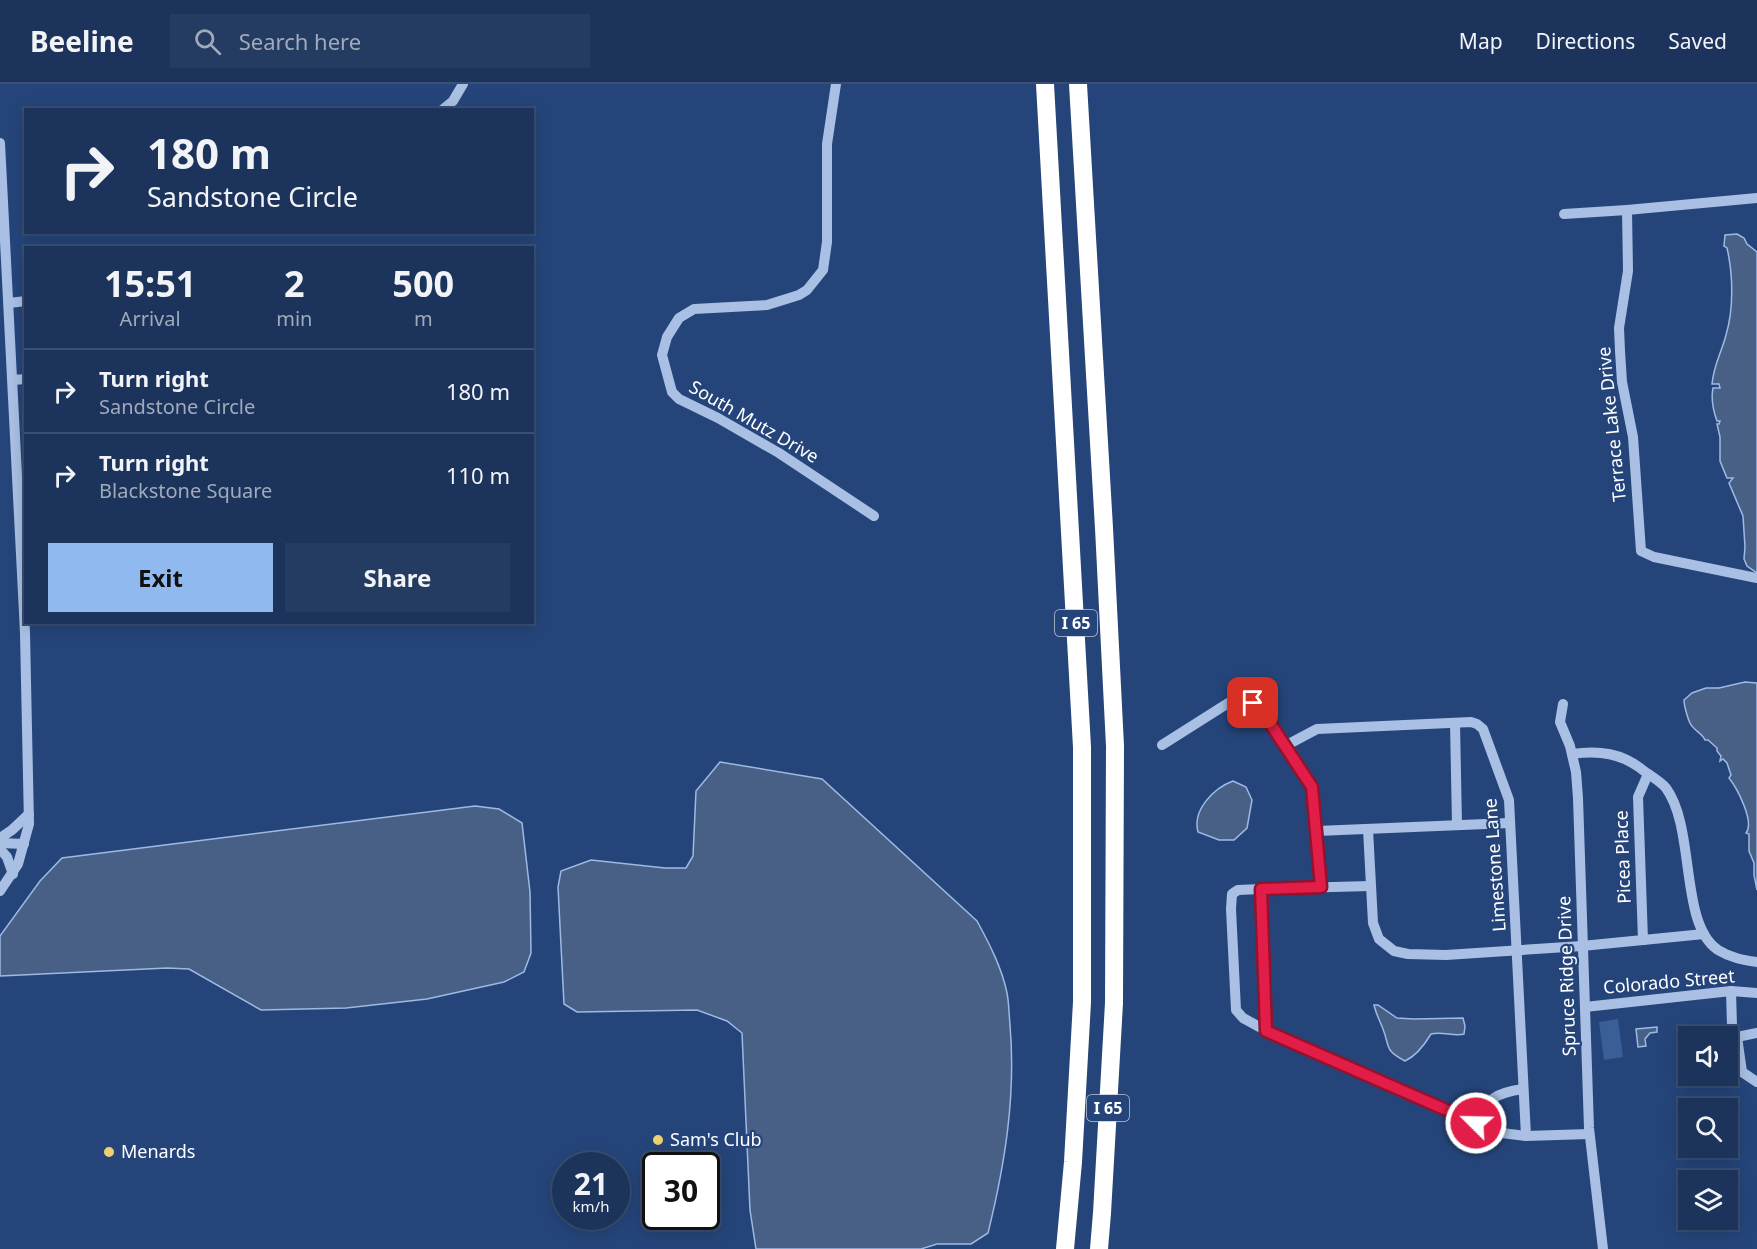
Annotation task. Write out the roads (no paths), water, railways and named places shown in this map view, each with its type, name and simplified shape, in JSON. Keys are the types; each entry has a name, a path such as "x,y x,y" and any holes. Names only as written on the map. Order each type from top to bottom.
{"highway":[{"name":"I 65","path":"1045,84 1082,747 1082,1002 1073,1162 1065,1249"},
{"name":"I 65","path":"1078,84 1115,746 1114,1003 1099,1249"},
{"path":"1055,1249 1066,1184 1073,1162"},
{"path":"1102,1213 1104,1249"}],"street":[{"path":"444,108 453,101 463,84"},
{"name":"South Mutz Drive","path":"836,84 827,144 827,242 823,270 807,290 799,295 767,305 694,309 679,318 667,337 662,355 672,392 679,399 718,418 779,453 874,516"},
{"path":"0,143 24,586"},
{"path":"1564,214 1757,198"},
{"name":"Terrace Lake Drive","path":"1627,210 1628,271 1619,328 1622,382 1633,437 1641,551 1654,557 1757,578"},
{"path":"9,303 24,301"},
{"path":"13,380 24,379"},
{"path":"0,891 13,874 29,824 25,624"},
{"path":"1162,745 1233,700 1242,699 1260,708 1312,787 1321,887"},
{"name":"Spruce Ridge Drive","path":"1563,704 1560,722 1572,754 1578,798 1589,1134 1603,1249"},
{"name":"Limestone Lane","path":"1285,746 1317,729 1471,722 1483,729 1509,800 1526,1136"},
{"path":"1455,723 1457,825"},
{"path":"1572,754 1610,753 1632,761 1665,788 1681,819 1695,910 1704,934 1716,949 1738,960 1757,962"},
{"name":"Picea Place","path":"1643,940 1638,797 1648,774"},
{"path":"0,838 29,814"},
{"path":"1317,831 1510,823"},
{"path":"1368,829 1373,923 1379,939 1394,951 1408,954 1446,955 1582,946 1704,934"},
{"path":"0,843 24,844"},
{"path":"0,849 7,857 13,874"},
{"path":"1370,886 1238,890 1232,894 1236,1010 1243,1018 1266,1031 1476,1123 1502,1132 1526,1136 1589,1134"},
{"path":"1261,889 1266,1031"},
{"path":"1731,991 1732,1026"},
{"name":"Colorado Street","path":"1584,1007 1731,991 1757,993"},
{"path":"1738,1037 1757,1033"},
{"path":"1738,1044 1742,1072 1757,1082"},
{"path":"1476,1123 1485,1106 1494,1097 1503,1092 1523,1089"}],"place":[{"name":"Sam's Club","path":"658,1140"},
{"name":"Menards","path":"109,1152"}]}
